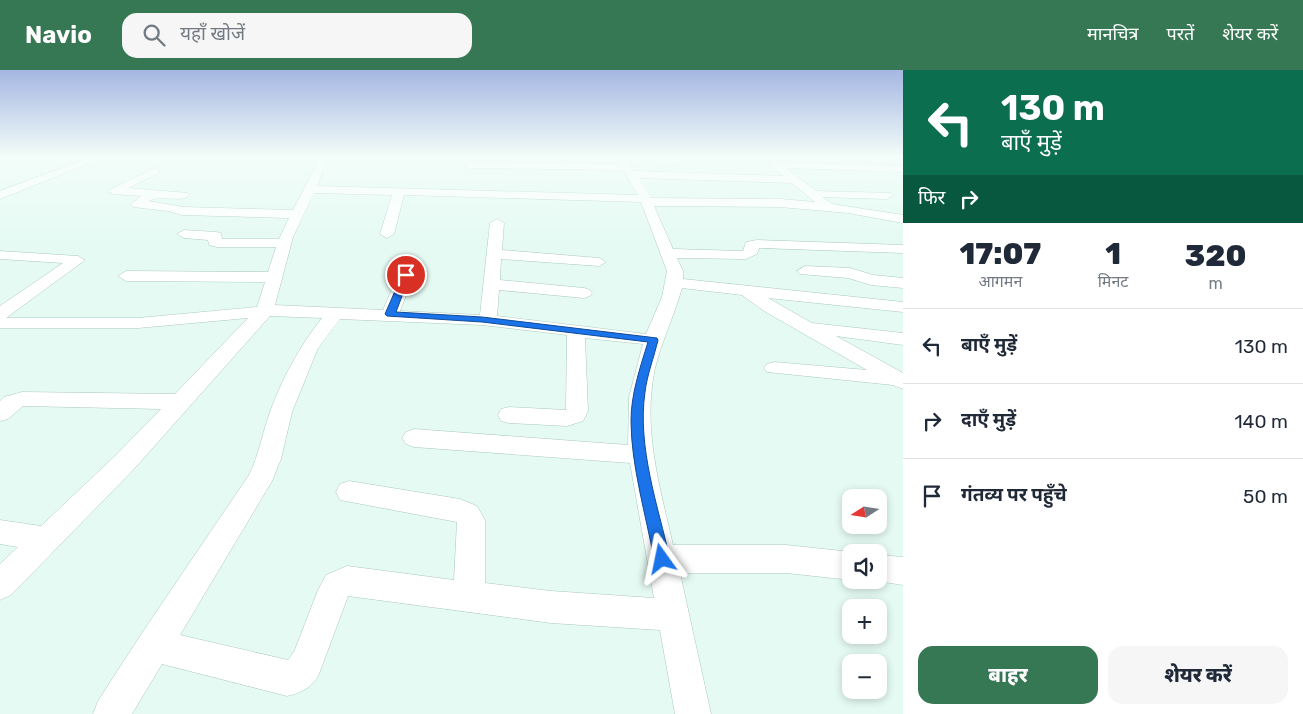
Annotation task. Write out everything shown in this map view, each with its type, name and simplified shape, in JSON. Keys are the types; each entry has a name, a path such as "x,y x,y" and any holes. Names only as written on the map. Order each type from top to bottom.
{"street":[{"path":"0,195 22,187"},
{"path":"119,187 113,190 184,195"},
{"path":"268,312 266,307 284,244 310,187"},
{"path":"341,187 646,201 770,203 828,207 903,219"},
{"path":"638,187 646,201 675,271 675,283 653,340 639,391 637,422 641,455 693,714"},
{"path":"803,187 828,207"},
{"path":"387,234 399,191"},
{"path":"810,193 887,195"},
{"path":"152,194 138,204 169,207 182,211 298,214"},
{"path":"488,320 497,224"},
{"path":"184,234 216,236 214,242 217,243 284,244"},
{"path":"667,253 746,255 752,252 751,245 757,244 903,248"},
{"path":"494,254 599,262"},
{"path":"0,255 78,260 0,314"},
{"path":"805,271 850,273 871,280 903,282"},
{"path":"390,314 406,275"},
{"path":"126,276 274,278"},
{"path":"675,283 903,307"},
{"path":"492,284 584,293"},
{"path":"745,290 805,327 901,381"},
{"path":"0,585 126,462 268,312"},
{"path":"0,323 138,323 268,312 390,314 488,320 653,340"},
{"path":"112,714 259,481 269,459 278,420 306,355 335,313"},
{"path":"805,327 903,339"},
{"path":"509,415 567,418 575,415 576,330"},
{"path":"774,368 901,381"},
{"path":"0,413 12,402 22,399 181,402"},
{"path":"414,438 641,455"},
{"path":"349,492 460,510 467,514 471,520 469,597"},
{"path":"0,532 47,539"},
{"path":"662,559 786,560 842,565"},
{"path":"887,569 903,571"},
{"path":"154,645 287,678 296,677 307,662 332,590 341,582 562,608 673,615"}],"route":[{"path":"406,275 390,314 482,320 653,340 639,391 637,422 641,455 662,559"}]}
